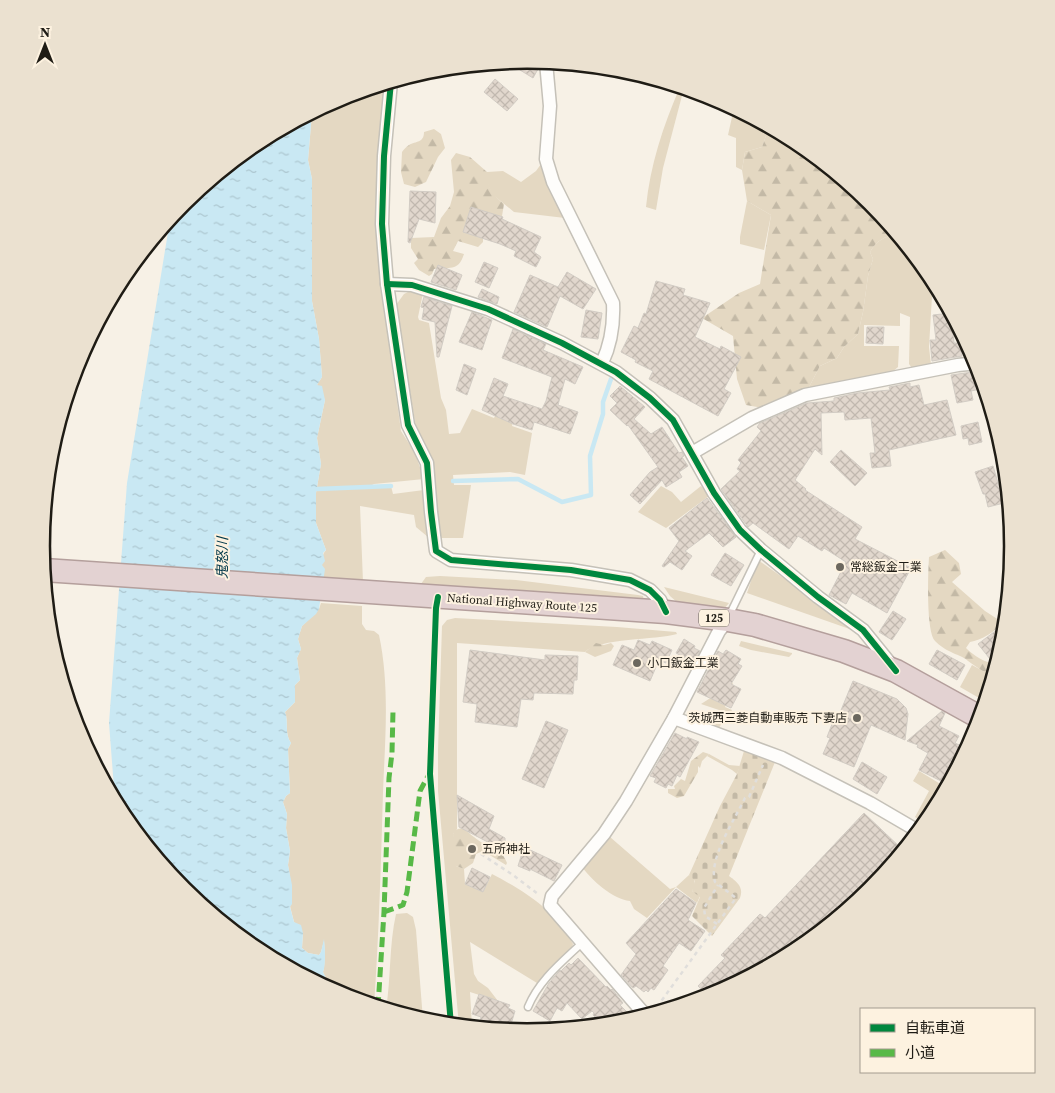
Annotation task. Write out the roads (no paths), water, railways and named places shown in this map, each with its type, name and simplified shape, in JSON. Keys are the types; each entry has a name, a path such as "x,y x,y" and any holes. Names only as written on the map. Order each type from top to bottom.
{"highway":[{"name":"National Highway Route 125","path":"51,570 666,612 728,620 802,638 844,651 896,671 975,714"}],"street":[{"path":"547,70 550,106 546,159 552,182 614,303 614,320 609,348 602,363"},
{"path":"390,89 384,156 382,224 387,284 408,425 428,463 430,512 436,551 451,560 571,570 630,580 650,590 660,600 666,612"},
{"path":"387,284 412,285 488,309 602,363 616,372 673,420 714,493 740,530 818,597 863,630 896,671"},
{"path":"692,453 752,418 805,395 969,364"},
{"path":"641,1010 550,905 552,896 604,834 626,801 674,718 719,631 728,620"},
{"path":"674,718 782,758 870,803 913,828"}],"lane":[{"path":"728,620 761,550"},
{"path":"528,1007 532,997 546,976 583,942"}],"water":[{"name":"鬼怒川","path":"311,121 308,160 312,179 312,301 319,339 322,377 317,385 322,386 325,400 317,438 321,464 316,493 316,523 326,550 323,553 325,561 322,565 325,569 319,609 302,626 298,639 301,649 297,658 300,680 295,685 295,702 285,712 291,743 288,749 290,793 283,802 287,814 286,828 290,851 288,865 292,885 292,904 290,907 294,922 301,925 303,933 302,948 308,953 319,955 324,939 325,961 323,972 325,979 262,944 213,906 168,861 130,812 114,785 109,723 127,483 168,232 213,187 237,168 262,149"}],"waterway":[{"path":"453,481 518,479 562,502 591,495 590,456 603,414 603,402 611,379"},
{"path":"317,489 391,486"}],"place":[{"name":"常総鈑金工業","path":"840,567"},
{"name":"小口鈑金工業","path":"637,663"},
{"name":"茨城西三菱自動車販売 下妻店","path":"857,718"},
{"name":"五所神社","path":"472,849"}]}
